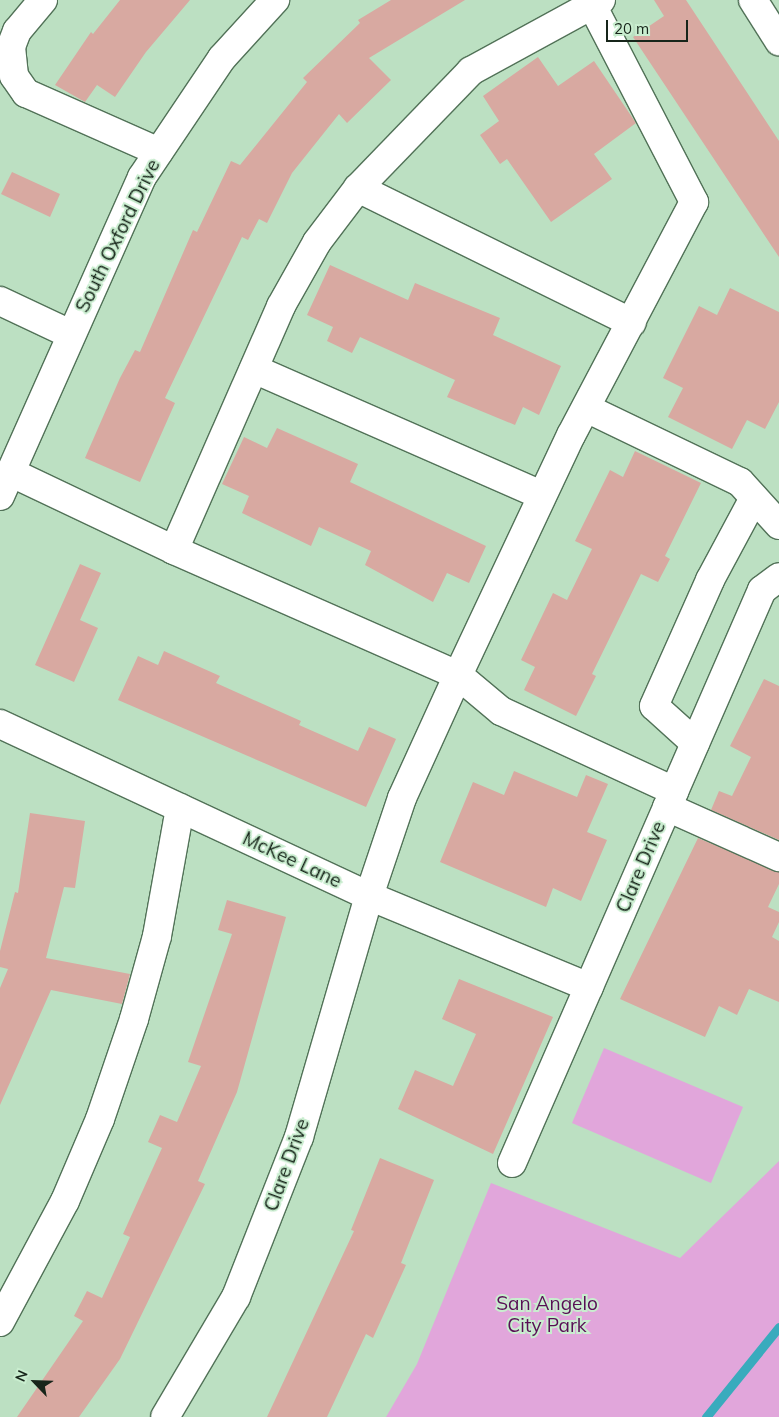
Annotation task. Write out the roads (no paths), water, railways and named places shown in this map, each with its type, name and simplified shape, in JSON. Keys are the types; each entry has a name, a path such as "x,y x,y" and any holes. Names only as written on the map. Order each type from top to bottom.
{"street":[{"path":"42,0 17,31 11,47 14,76 26,92 159,152"},
{"name":"South Oxford Drive","path":"3,488 70,334 142,177 222,58 275,0"},
{"path":"753,0 779,41"},
{"path":"174,550 281,306 317,242 358,188 471,72 596,2"},
{"name":"Clare Drive","path":"165,1417 236,1297 299,1137 369,896 402,798 541,495 694,202 596,2"},
{"path":"358,188 632,323"},
{"path":"0,301 70,334"},
{"path":"254,369 541,495"},
{"path":"586,408 740,482 779,525"},
{"path":"3,488 174,550 458,675 501,711 779,857"},
{"path":"695,742 654,706 710,580 754,498"},
{"name":"Clare Drive","path":"512,1163 762,590 779,577"},
{"name":"McKee Lane","path":"0,724 369,896 588,988"},
{"path":"0,1322 65,1201 100,1119 134,1019 157,936 180,808"}],"waterway":[{"path":"706,1417 779,1327"}],"park label":[{"name":"San Angelo City Park","path":"547,1315"}]}
